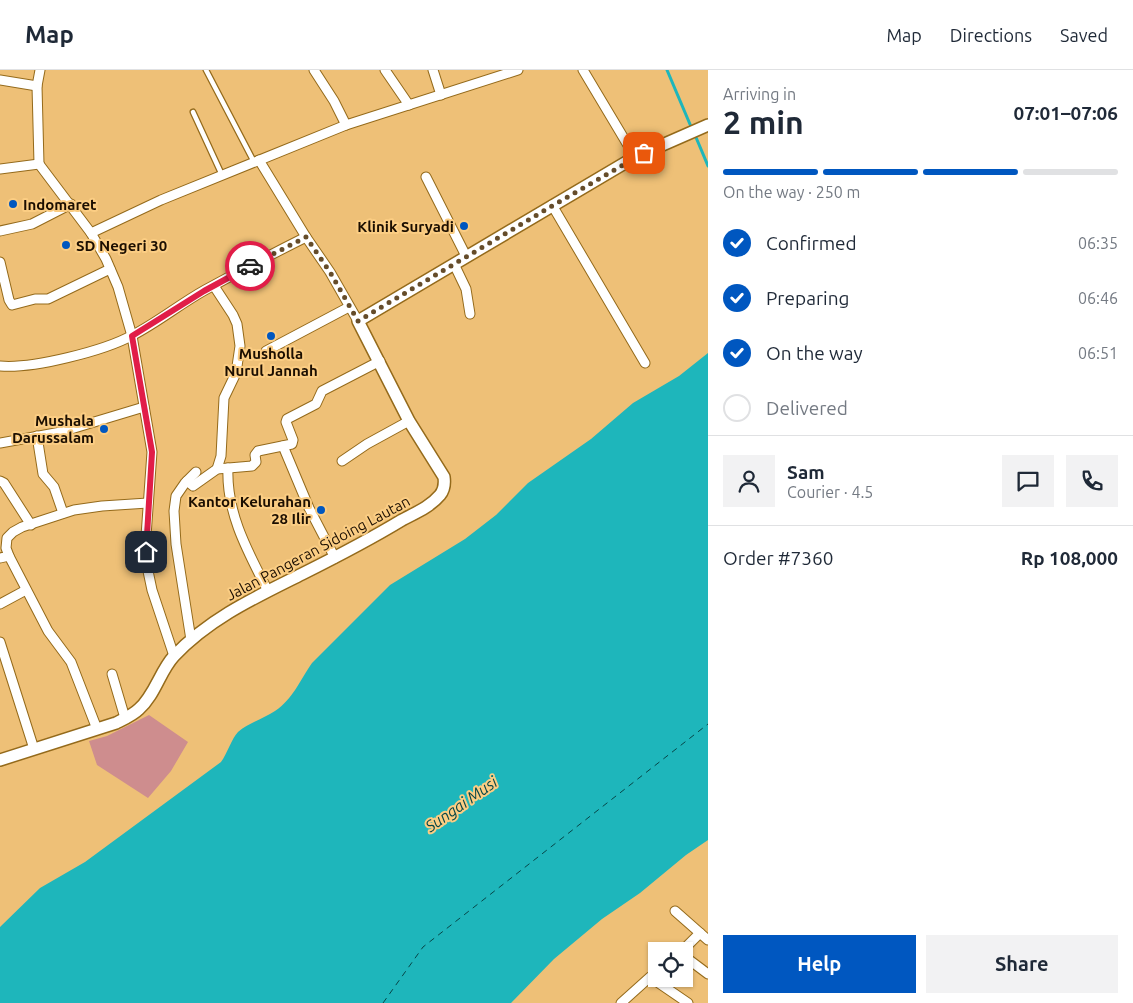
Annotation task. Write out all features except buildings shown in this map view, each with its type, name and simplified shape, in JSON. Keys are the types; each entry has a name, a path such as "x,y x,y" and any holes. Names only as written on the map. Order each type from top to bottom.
{"street":[{"path":"40,70 37,86 39,164 91,232 118,287 132,336 152,452 146,536 148,571 152,590 174,656"},
{"path":"314,70 346,125"},
{"path":"385,70 408,105"},
{"path":"433,70 441,94"},
{"path":"91,232 161,200 346,125 518,70"},
{"path":"583,70 635,157"},
{"path":"0,80 37,86"},
{"path":"257,161 330,272 358,321 635,157 706,126"},
{"path":"0,169 39,164"},
{"path":"426,177 466,256"},
{"path":"0,231 32,224 71,204"},
{"path":"552,206 645,363"},
{"path":"0,366 31,365 97,350 132,336 210,288 306,237"},
{"path":"0,262 9,300 12,305 34,299 48,298 110,269"},
{"path":"454,264 466,289 470,314"},
{"path":"210,288 233,315 237,324 240,346 236,372 224,398 221,456 217,469"},
{"path":"266,351 350,307"},
{"name":"Jalan Pangeran Sidoing Lautan","path":"0,760 126,718 139,710 146,702 159,676 174,656 193,638 249,600 335,558 432,503 441,493 445,482 444,477 409,421 358,321"},
{"path":"189,483 193,486 217,469 252,466 256,462 258,451 293,442 286,422 287,419 316,404 322,391 380,361"},
{"path":"0,443 60,432 144,407"},
{"path":"342,460 409,421"},
{"path":"38,436 43,474 54,487 63,513"},
{"path":"283,446 308,508 335,558"},
{"path":"228,468 228,492 235,519 247,551 268,591"},
{"path":"193,638 176,544 174,511 175,498 196,472"},
{"path":"0,481 4,483 31,525"},
{"path":"96,729 71,662 48,630 5,557 5,544 8,535 13,532 63,513 102,506 148,503"},
{"path":"0,604 26,590"},
{"path":"0,643 34,750"},
{"path":"112,674 126,718"},
{"path":"675,911 708,940"},
{"path":"691,942 700,933"},
{"path":"693,963 708,974"},
{"path":"621,1003 650,977 688,1003"}],"lane":[{"path":"206,70 257,161"},
{"path":"193,112 222,175"}],"shaded area":[{"path":"149,715 188,742 171,771 148,798 97,765 89,741 107,736"}],"water":[{"name":"Sungai Musi","path":"708,353 708,840 686,855 640,893 602,919 554,959 511,1003 0,1003 0,927 40,888 85,862 221,762 238,732 270,714 287,701 312,663 390,585 465,539 496,515 528,483 591,439 633,403 679,376"}],"waterway":[{"path":"667,70 692,129"},
{"path":"695,135 708,166"}],"ferry route":[{"path":"383,1003 423,947 708,724"}],"way so far":[{"path":"250,266 306,237 330,272 358,321 622,164 644,153"}],"place":[{"name":"Indomaret","path":"13,204"},
{"name":"Klinik Suryadi","path":"464,226"},
{"name":"SD Negeri 30","path":"66,245"},
{"name":"Musholla Nurul Jannah","path":"271,336"},
{"name":"Mushala Darussalam","path":"104,429"},
{"name":"Kantor Kelurahan 28 Ilir","path":"321,510"}],"route":[{"path":"146,552 152,452 132,336 204,291 250,266"}]}
